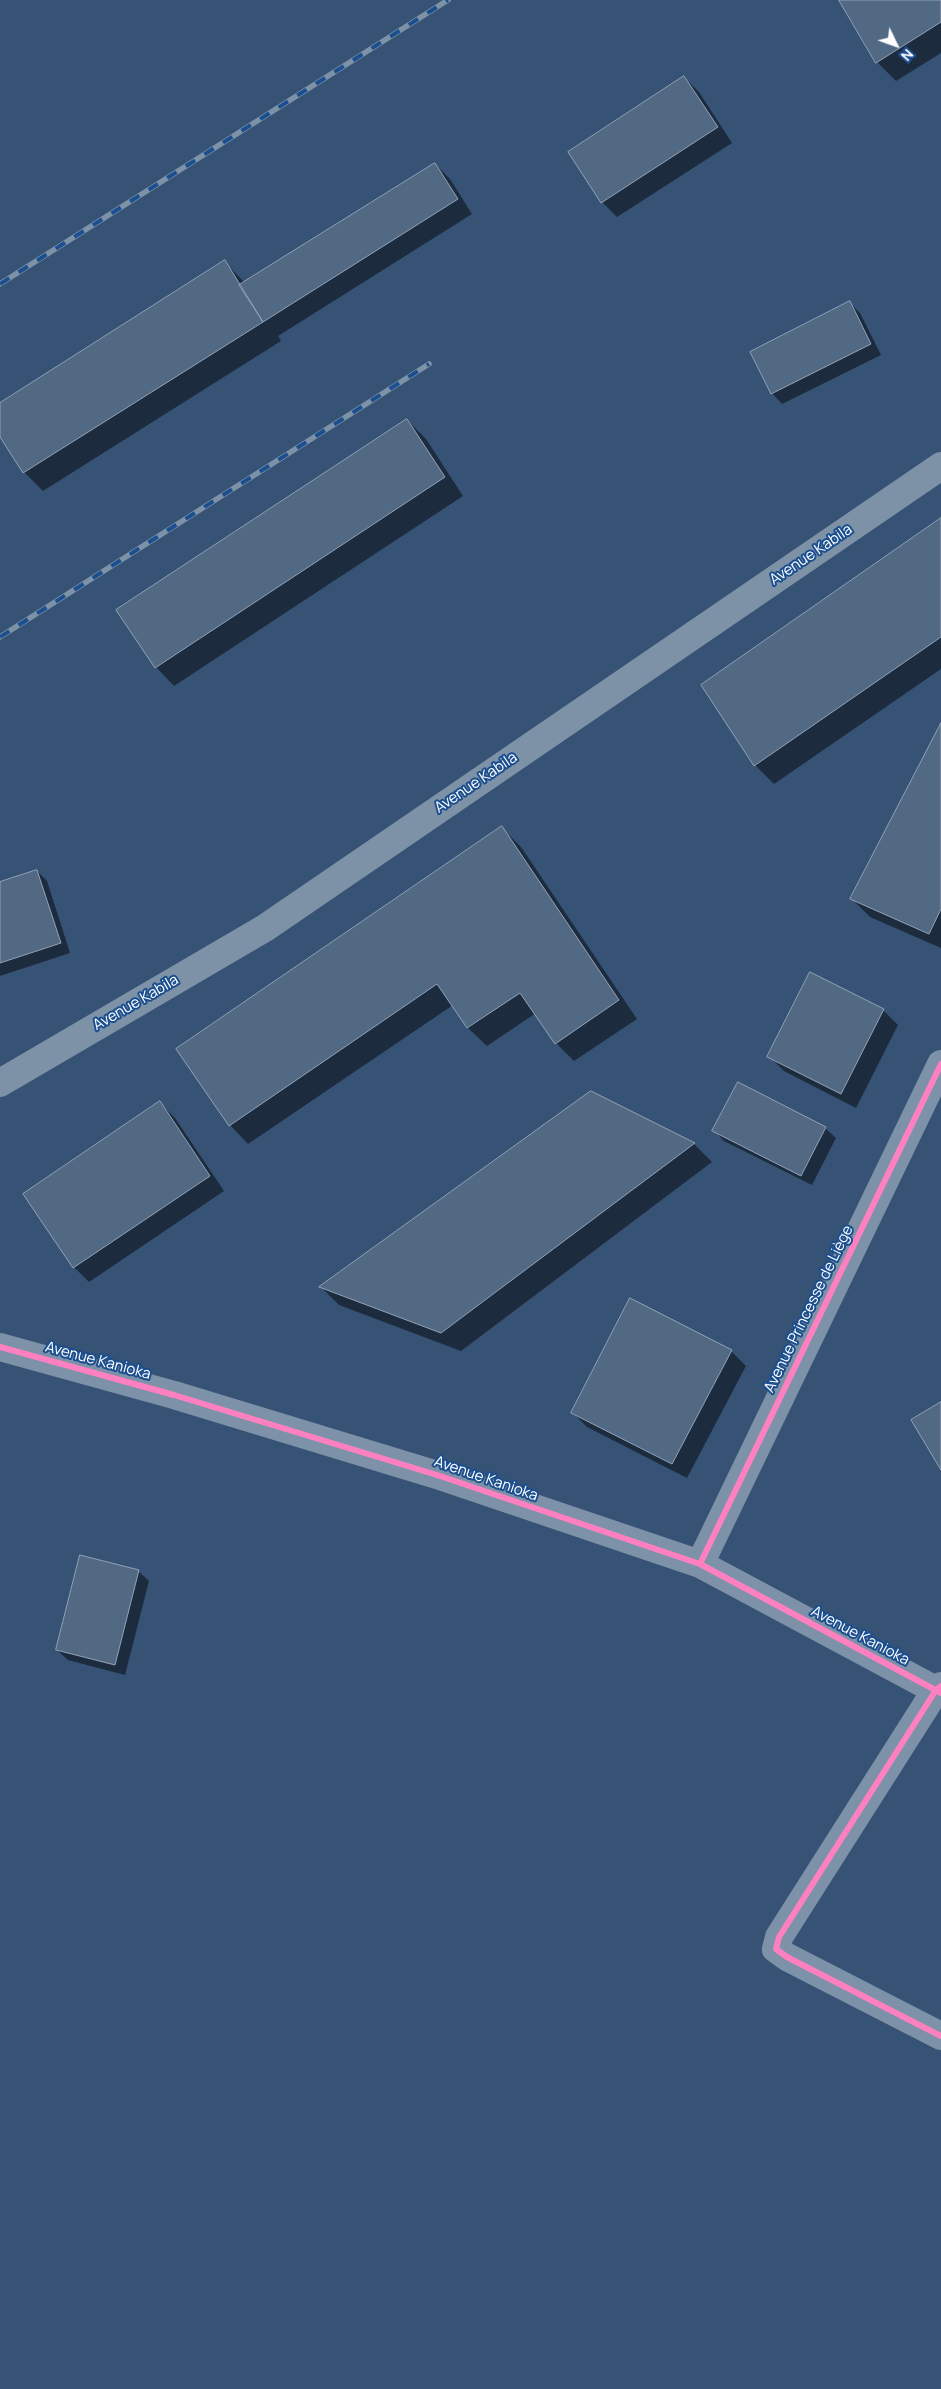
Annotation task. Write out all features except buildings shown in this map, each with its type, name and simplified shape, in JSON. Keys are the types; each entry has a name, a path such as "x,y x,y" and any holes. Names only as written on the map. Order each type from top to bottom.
{"highway":[{"name":"Avenue Kabila","path":"0,1083 265,928 941,466"}],"street":[{"name":"Avenue Princesse de Liège","path":"700,1564 941,1064"},
{"name":"Avenue Kanioka","path":"0,1347 174,1395 437,1475 700,1564 939,1690"},
{"path":"939,1690 779,1937 776,1949 787,1957 941,2036"}],"railway":[{"path":"0,284 448,0"},
{"path":"0,637 429,364"}],"cycle path":[{"path":"700,1564 941,1064"},
{"path":"0,1347 174,1395 437,1475 700,1564 941,1693"},
{"path":"941,1686 936,1690 779,1937 776,1949 787,1957 941,2036"}]}
